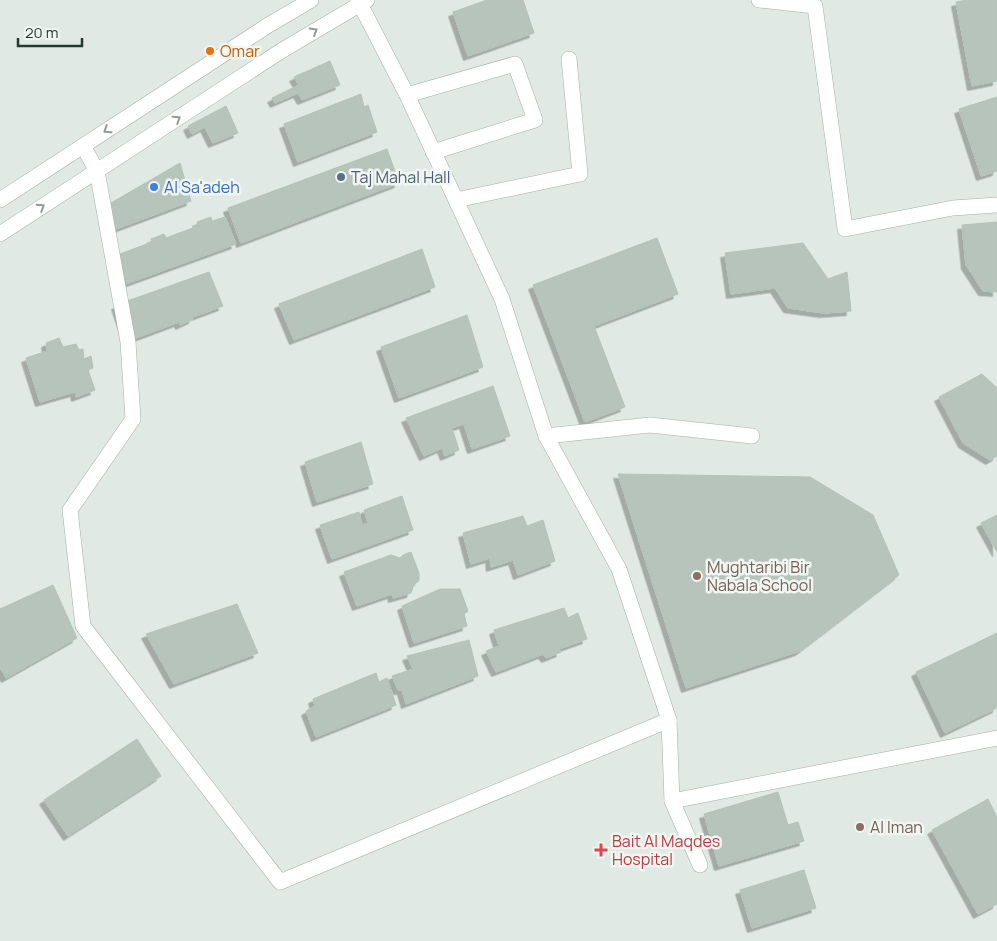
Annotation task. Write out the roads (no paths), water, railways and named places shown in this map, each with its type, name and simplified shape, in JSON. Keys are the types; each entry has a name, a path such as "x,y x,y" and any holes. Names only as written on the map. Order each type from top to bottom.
{"street":[{"path":"0,200 310,0"},
{"path":"759,0 815,6 845,230 953,208 997,205"},
{"path":"0,234 281,51 362,1 502,299 546,436 619,569 669,720 672,801 700,866"},
{"path":"456,200 580,174 569,59"},
{"path":"407,95 515,64 535,120 434,152"},
{"path":"83,146 96,171 128,342 133,419 70,510 83,626 280,882 669,720"},
{"path":"546,436 650,425 752,436"},
{"path":"672,801 997,738"}],"place":[{"name":"Omar","path":"210,51"},
{"name":"Taj Mahal Hall","path":"341,177"},
{"name":"Al Sa'adeh","path":"154,187"},
{"name":"Mughtaribi Bir Nabala School","path":"697,576"},
{"name":"Al Iman","path":"860,827"},
{"name":"Bait Al Maqdes Hospital","path":"601,850"}]}
